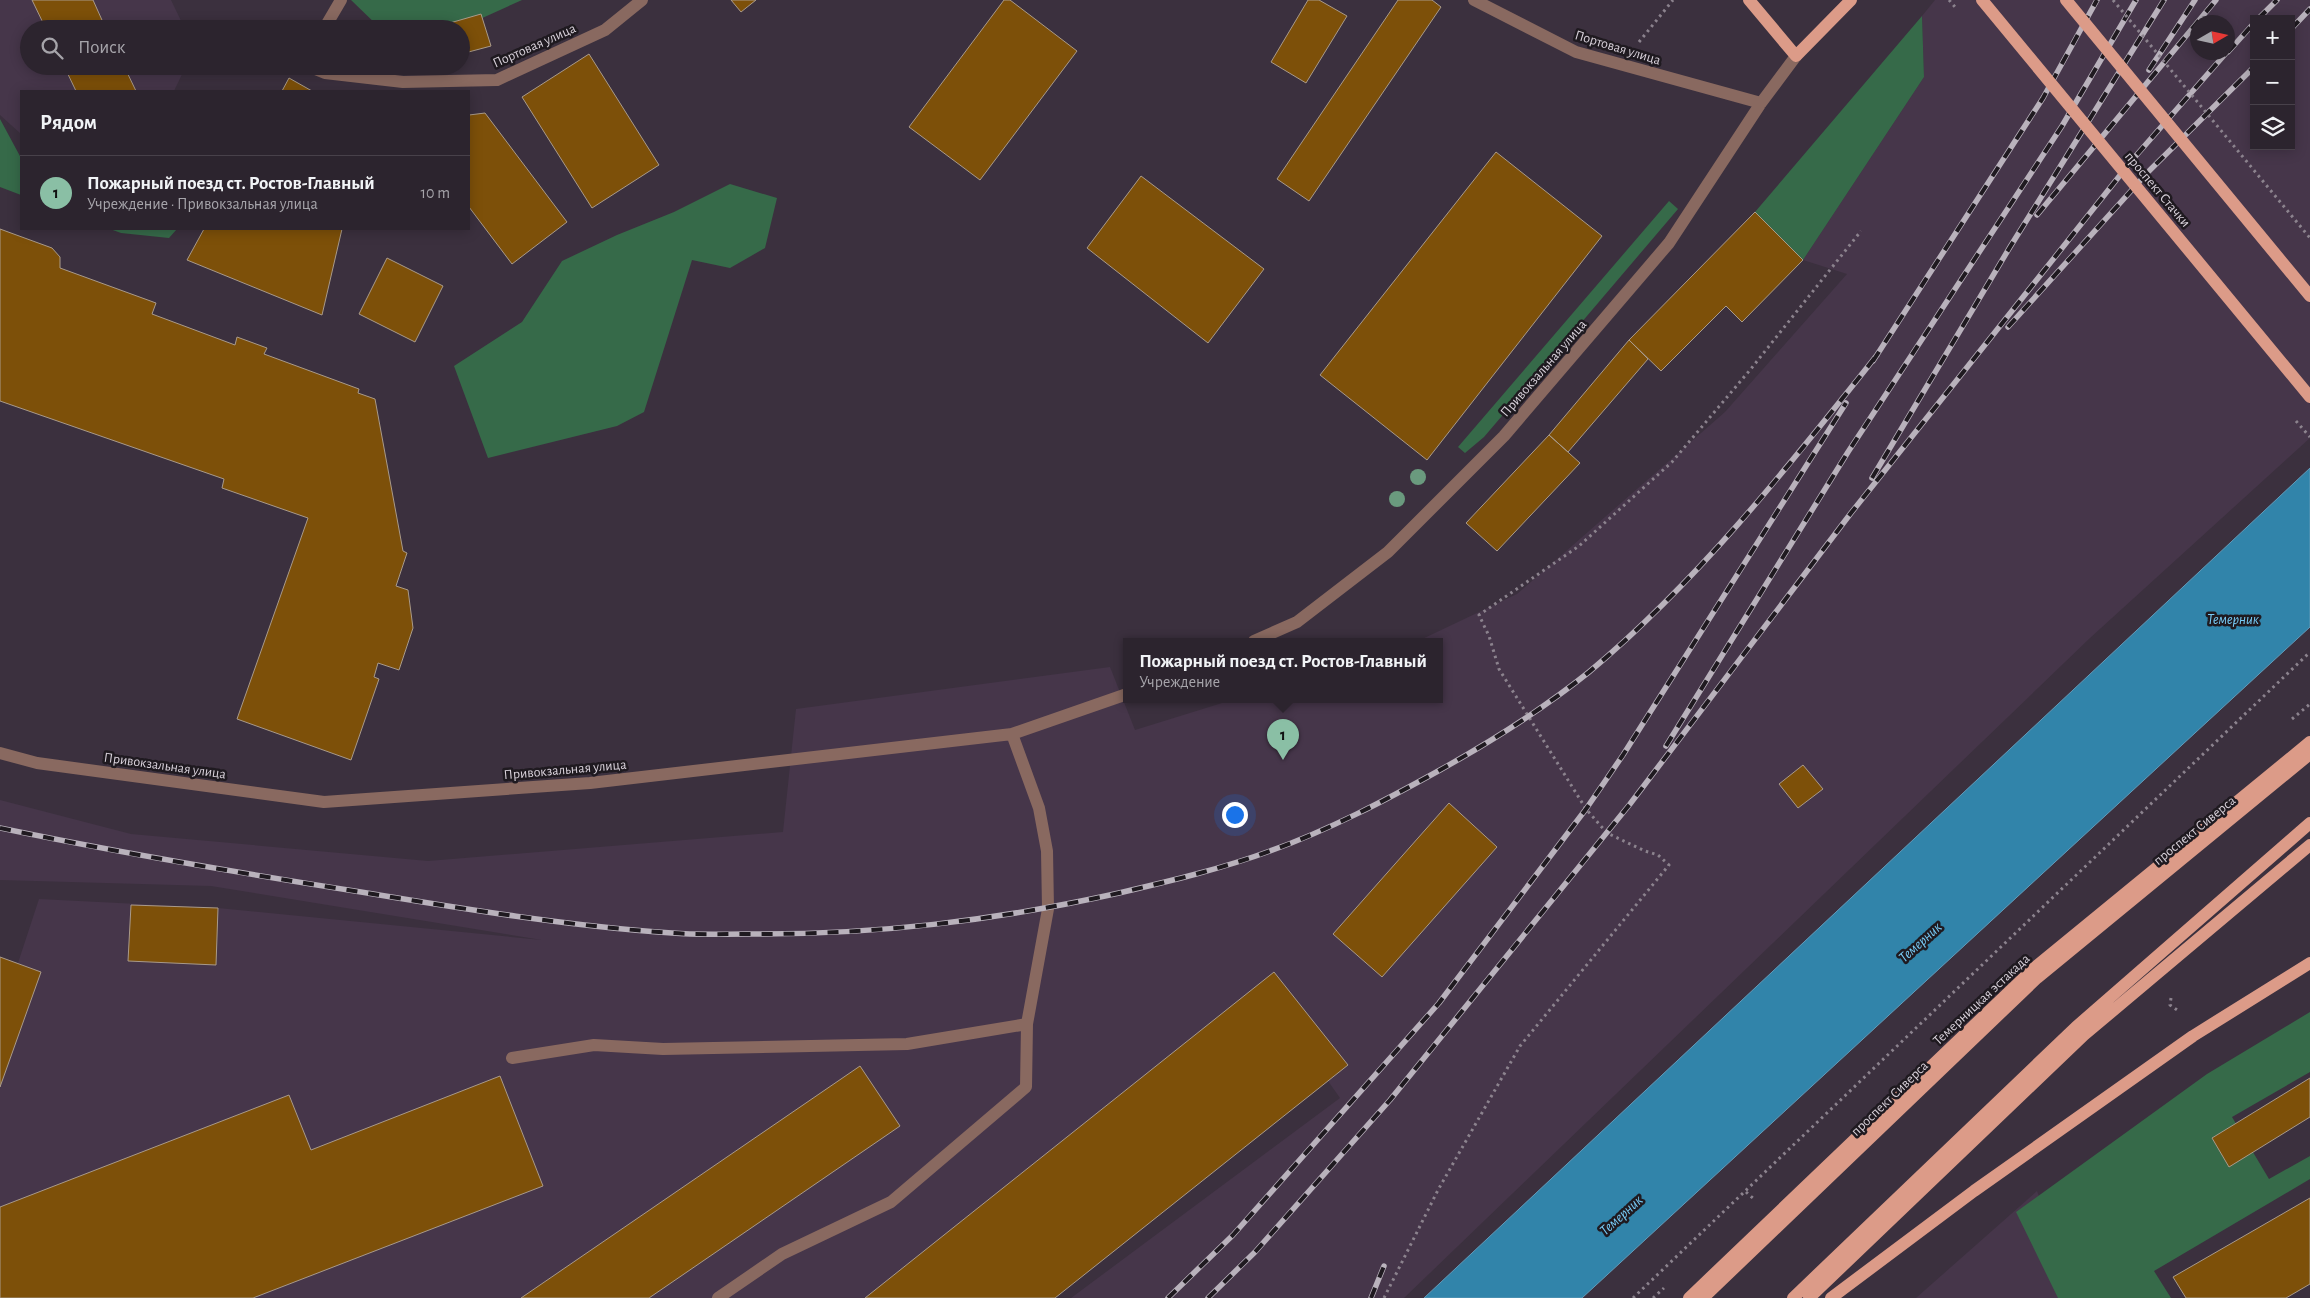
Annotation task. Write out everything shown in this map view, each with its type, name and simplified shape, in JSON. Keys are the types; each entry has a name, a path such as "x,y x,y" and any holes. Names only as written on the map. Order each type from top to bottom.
{"main road":[{"path":"1749,0 1796,56 1851,0"},
{"name":"проспект Стачки","path":"1982,0 2310,397"},
{"path":"2066,0 2310,296"},
{"name":"Темерницкая эстакада","path":"1690,1298 2033,969 2310,742"},
{"name":"проспект Сиверса","path":"1703,1298 2037,978 2310,754"},
{"path":"1793,1298 2076,1027 2310,823"},
{"path":"1809,1298 2084,1035 2310,845"},
{"path":"1831,1298 1974,1191 2193,1036 2310,963"}],"street":[{"path":"329,20 340,0"},
{"name":"Портовая улица","path":"343,75 403,82 497,80 605,30 642,0"},
{"name":"Портовая улица","path":"1474,0 1576,52 1761,103"},
{"name":"Привокзальная улица","path":"1261,638 1297,622 1388,552 1504,436 1669,244 1761,103 1796,56"},
{"name":"Привокзальная улица","path":"0,754 37,763 324,802 590,783 1012,734 1123,695"},
{"path":"718,1298 782,1254 891,1202 1026,1087 1028,1024 1048,909 1048,851 1039,808 1012,734"},
{"path":"512,1058 594,1045 663,1049 907,1044 1028,1024"}],"path":[{"path":"1621,65 1673,0"},
{"path":"2113,0 2310,238"},
{"path":"1384,1298 1438,1190 1520,1046 1669,864 1658,854 1645,851 1607,832 1586,809 1500,669 1489,636 1479,615 1579,546 1672,462 1750,370 1861,231"},
{"path":"1633,1298 2309,653"},
{"path":"1746,1192 1751,1196"}],"shaded area":[{"path":"0,0 171,0 181,20 20,20 20,75 182,75 174,90 20,90 20,133 0,115"},
{"path":"1935,0 2310,0 2310,438 2090,638 1404,1298 1071,1298 1340,1098 1328,1081 1055,1298 0,1298 0,957 18,963 39,899 218,908 542,940 211,886 0,880 0,800 131,834 428,861 783,832 796,709 1110,667 1135,730 1222,703 1443,703 1443,638 1424,638 1517,594 1725,412 1847,274 1803,260 1924,77 1922,16"},
{"path":"2037,1191 2078,1298 1916,1298"}],"green space":[{"path":"351,0 522,0 470,24 470,20 372,20"},
{"path":"1922,16 1924,77 1803,260 1755,212"},
{"path":"0,119 20,156 20,195 0,187"},
{"path":"730,184 777,198 765,248 730,268 692,260 644,412 617,426 488,458 454,366 522,322 562,261 617,235 674,212"},
{"path":"1669,201 1678,209 1484,437 1465,453 1458,447"},
{"path":"113,230 176,230 169,238 121,233"},
{"path":"2310,1012 2310,1072 2232,1117 2269,1179 2310,1156 2310,1179 2154,1271 2171,1298 2058,1298 2016,1212 2207,1074"}],"water":[{"name":"Темерник","path":"2310,468 2310,627 1582,1298 1424,1298"}],"building":[{"path":"32,0 93,0 102,20 42,20"},
{"path":"731,0 756,0 741,12"},
{"path":"1004,0 1010,0 1077,51 980,180 909,127"},
{"path":"1308,0 1319,0 1347,16 1306,83 1271,62"},
{"path":"1398,0 1432,0 1441,7 1309,201 1277,179"},
{"path":"481,14 491,46 470,52 470,20 460,20"},
{"path":"589,54 659,165 592,208 522,97"},
{"path":"68,75 128,75 136,90 76,90"},
{"path":"289,78 310,90 283,90"},
{"path":"485,113 567,222 512,264 470,208 470,115"},
{"path":"1496,152 1602,236 1427,460 1320,375"},
{"path":"1141,176 1264,269 1208,343 1087,248"},
{"path":"1755,212 1803,260 1742,322 1726,306 1661,371 1629,340"},
{"path":"0,229 52,248 60,257 60,268 156,303 152,314 235,345 237,337 267,348 264,354 359,389 358,393 375,399 403,551 407,553 396,586 408,590 413,628 399,670 378,663 374,677 379,679 351,760 237,719 308,518 222,488 224,479 0,401"},
{"path":"203,230 342,230 322,315 187,260"},
{"path":"387,258 443,286 415,342 359,314"},
{"path":"1629,340 1648,359 1568,452 1549,435"},
{"path":"1549,435 1580,463 1497,551 1466,523"},
{"path":"1803,765 1823,789 1798,808 1779,784"},
{"path":"1449,803 1497,847 1382,977 1333,934"},
{"path":"131,905 218,908 216,965 128,961"},
{"path":"0,957 41,972 0,1087"},
{"path":"1274,972 1348,1065 1055,1298 865,1298"},
{"path":"860,1066 900,1126 649,1298 521,1298"},
{"path":"500,1076 543,1186 253,1298 0,1298 0,1207 289,1095 311,1150"},
{"path":"2310,1078 2310,1117 2229,1167 2212,1138"},
{"path":"2310,1198 2310,1284 2286,1298 2186,1298 2173,1277"}],"railway":[{"path":"1873,361 2043,98 2097,0"},
{"path":"1666,746 1848,452 2062,126 2136,0"},
{"path":"1872,478 2010,247 2164,0"},
{"path":"2149,70 2195,0"},
{"path":"2037,215 2216,0"},
{"path":"2262,15 2277,0"},
{"path":"2295,25 2310,9"},
{"path":"2235,44 2250,27"},
{"path":"1208,1298 1255,1252 1390,1100 1630,804 1851,513 2133,159 2220,60"},
{"path":"2008,327 2149,171 2250,71"},
{"path":"0,828 270,878 438,905 555,921 681,934 841,932 980,919 1072,903 1176,879 1270,851 1314,834 1357,814 1479,748 1572,686 1629,637 1705,561 1776,480 1877,355"},
{"path":"1168,1298 1233,1235 1439,1003 1586,809 1623,755 1846,403"},
{"path":"1371,1298 1384,1266"}],"place":[{"name":"Пожарный поезд ст. Ростов-Главный","path":"1283,760"}]}
